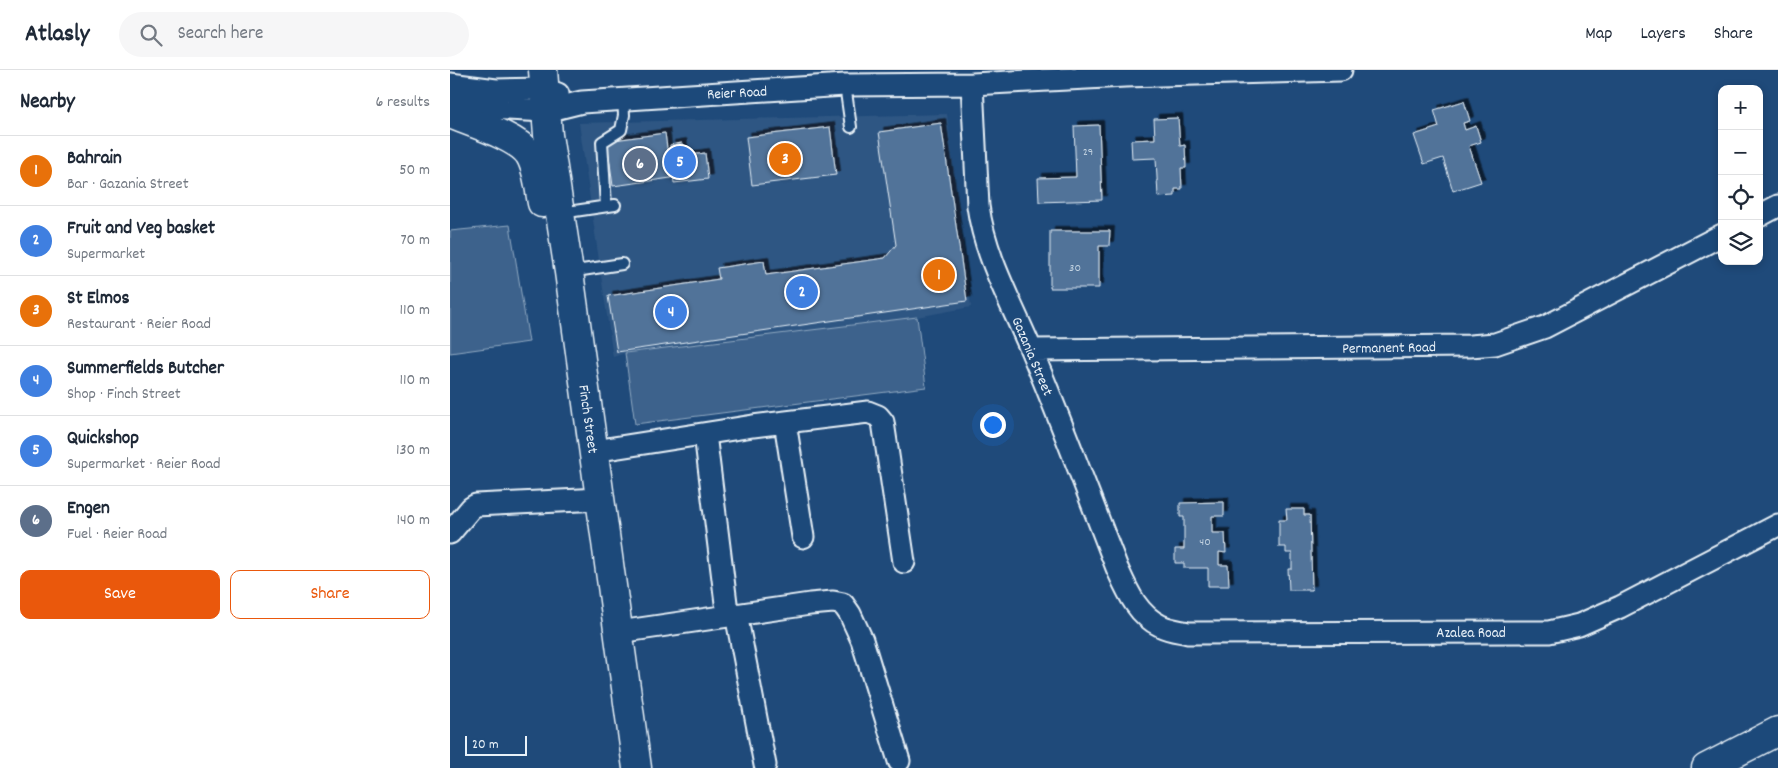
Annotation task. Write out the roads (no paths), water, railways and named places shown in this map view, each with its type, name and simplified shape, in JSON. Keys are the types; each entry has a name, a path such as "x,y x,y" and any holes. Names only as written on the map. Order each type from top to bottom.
{"street":[{"name":"Reier Road","path":"450,84 496,90 544,90 582,102 845,78 972,84 1125,73 1341,70"},
{"name":"Gazania Street","path":"972,84 980,223 1004,290 1032,350 1117,568 1128,592 1144,614"},
{"name":"Reier Road","path":"450,101 490,108 544,90"},
{"name":"Finch Street","path":"544,90 637,768"},
{"path":"450,114 505,136 529,154 536,172 555,274 580,352"},
{"path":"1763,214 1778,206"},
{"name":"Permanent Road","path":"1032,350 1462,346 1494,344 1545,327 1718,237"},
{"path":"594,451 785,422 868,412 878,416 883,422 886,433 904,562"},
{"path":"785,422 803,537"},
{"path":"705,434 732,608 765,765"},
{"path":"450,533 471,508 476,505 601,499"},
{"name":"Azalea Road","path":"1144,614 1161,626 1188,633 1518,632 1564,630 1620,607 1778,525"},
{"path":"619,632 732,608 833,602 843,604 850,614 862,640 899,761"},
{"path":"620,768 629,704"},
{"path":"1706,768 1778,731"}],"lane":[{"path":"845,78 851,127"},
{"path":"561,213 610,206 602,142 621,130 624,116 623,98"},
{"path":"569,272 622,264"}],"place":[{"name":"St Elmos","path":"785,159"},
{"name":"Quickshop","path":"680,162"},
{"name":"Engen","path":"640,164"},
{"name":"Bahrain","path":"939,275"},
{"name":"Fruit and Veg basket","path":"802,292"},
{"name":"Summerfields Butcher","path":"671,312"}]}
